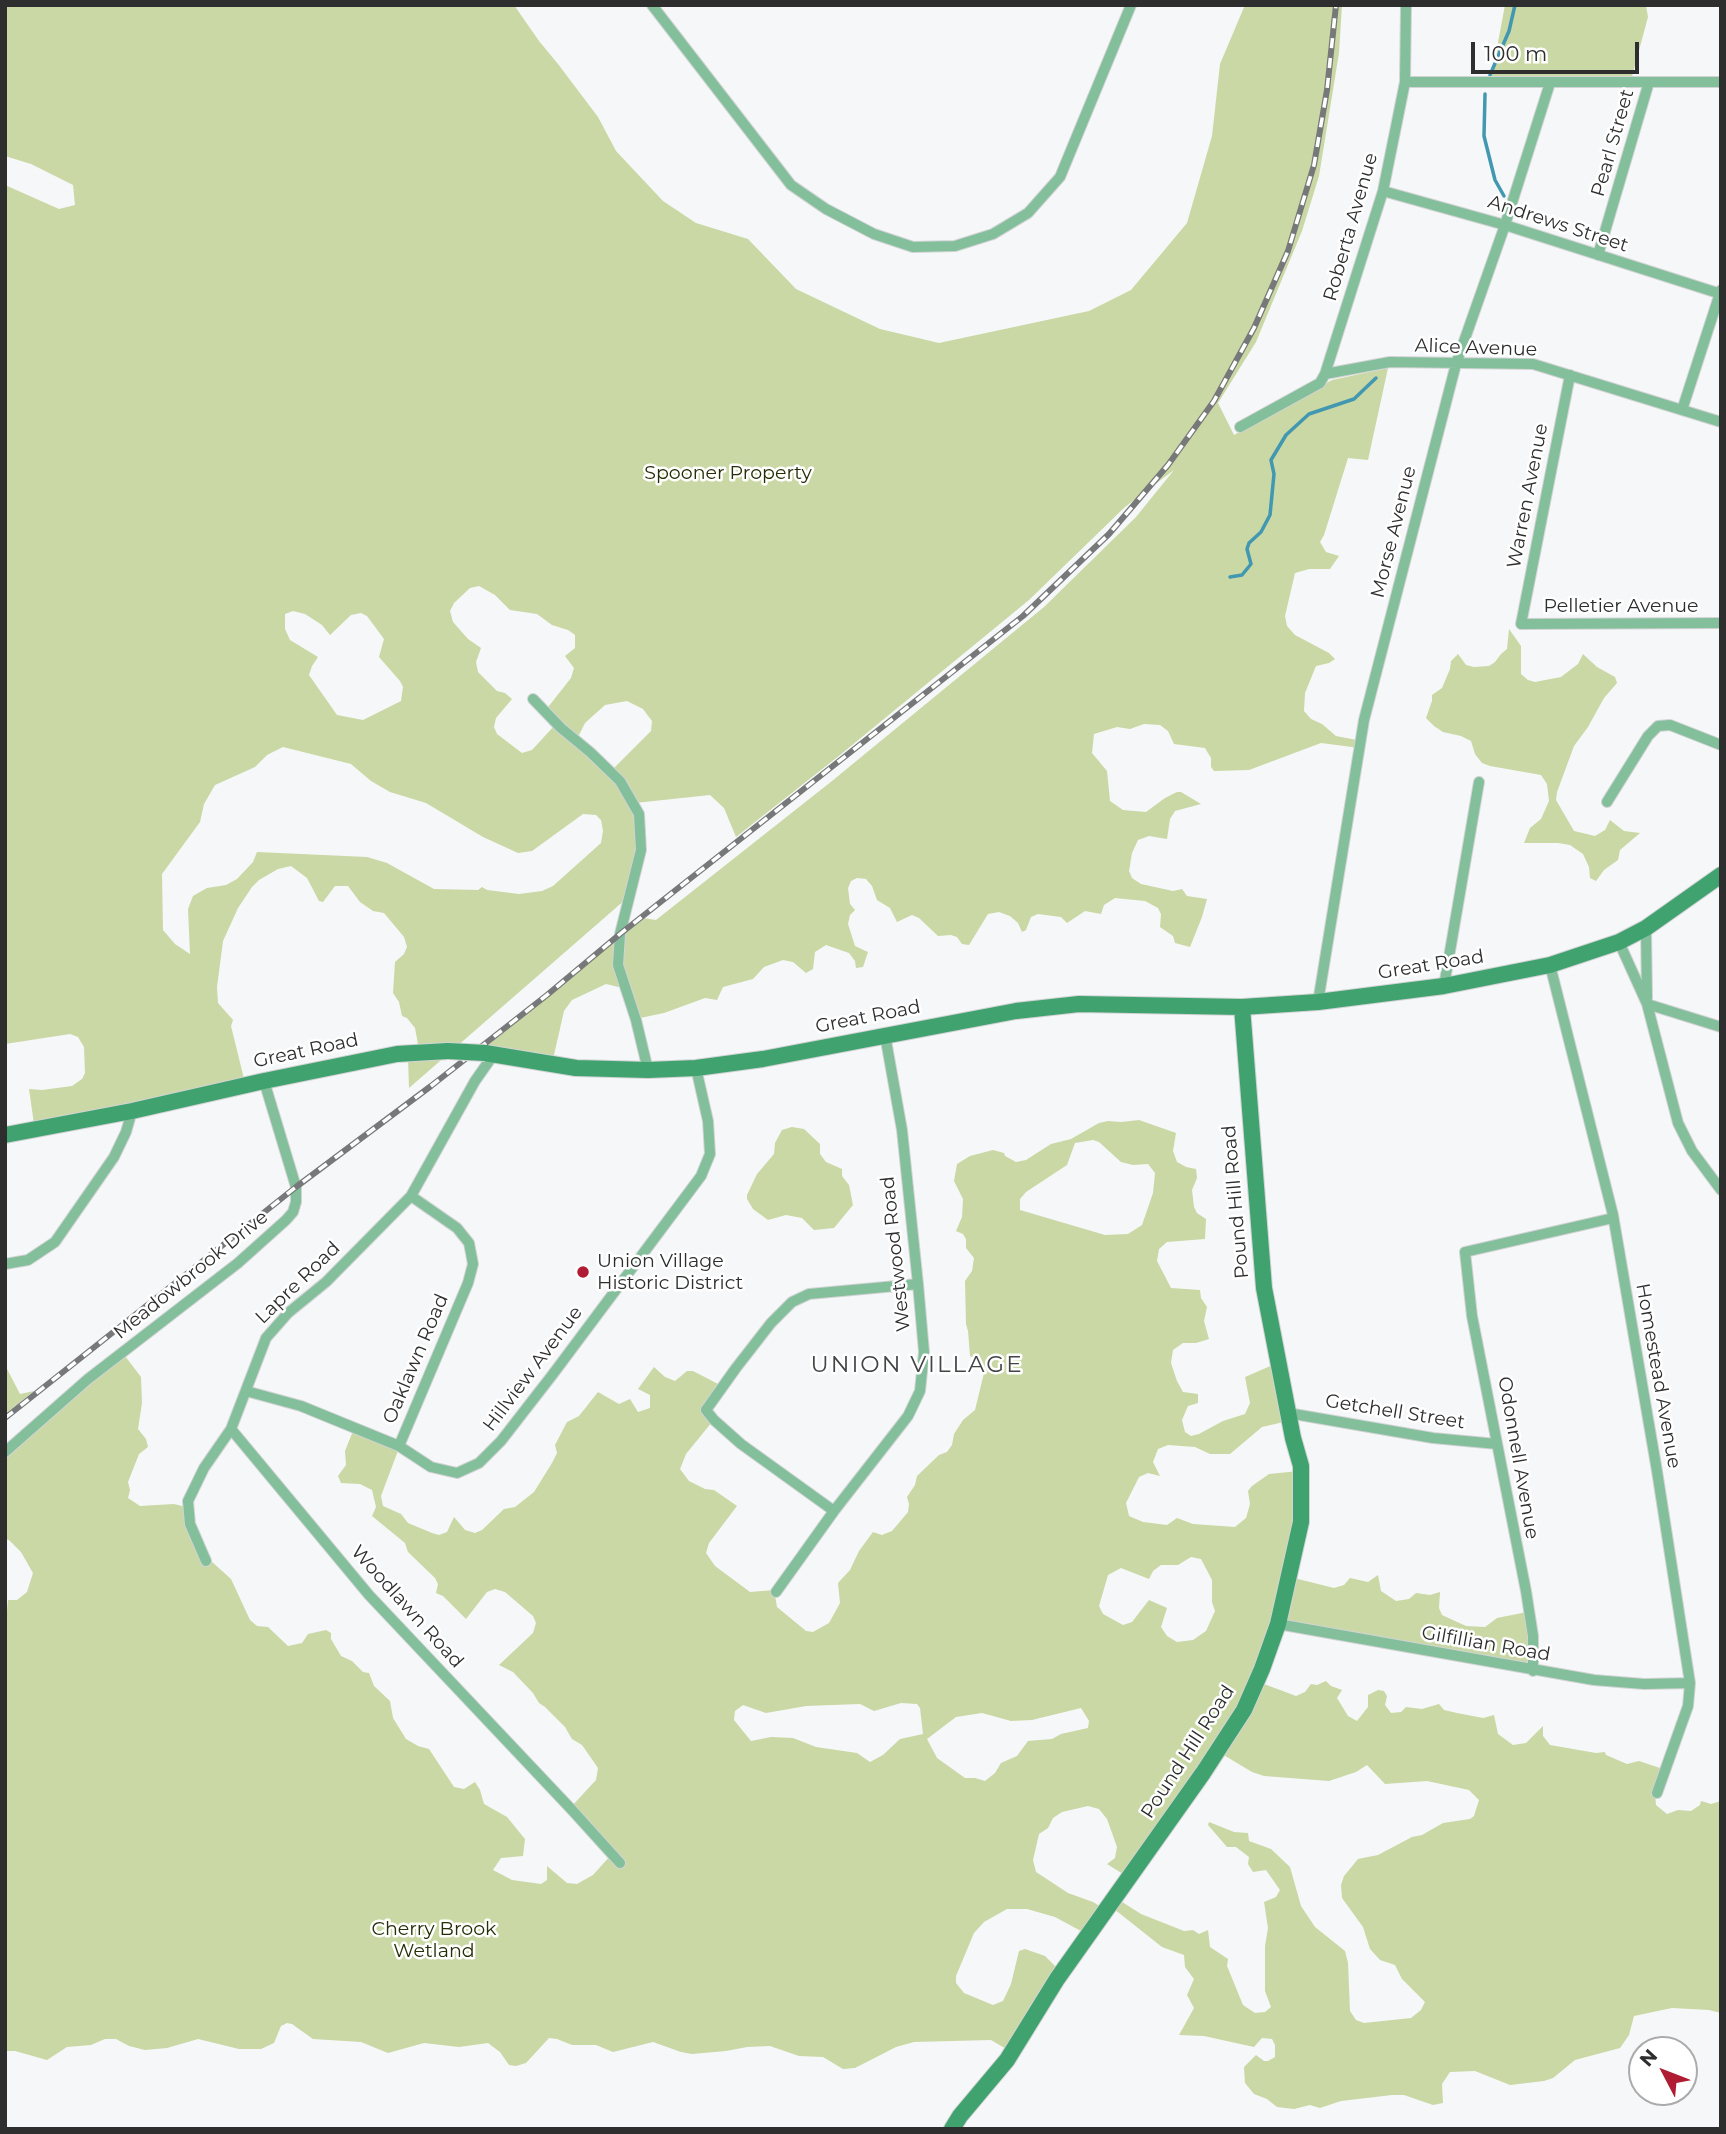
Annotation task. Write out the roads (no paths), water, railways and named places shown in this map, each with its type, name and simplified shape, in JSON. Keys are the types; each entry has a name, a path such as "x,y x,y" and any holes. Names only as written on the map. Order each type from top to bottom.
{"main road":[{"name":"Great Road","path":"5,1135 132,1111 397,1054 448,1051 489,1053 576,1068 696,1068 762,1059 1016,1011 1079,1004 1242,1007 1318,1002 1444,986 1550,965 1619,943 1646,928 1721,876"},
{"name":"Pound Hill Road","path":"952,2129 1007,2060 1058,1979 1210,1763 1244,1710 1278,1624 1301,1522 1301,1466 1287,1413 1264,1288 1242,1007"}],"street":[{"path":"652,5 791,185 827,209 874,234 913,247 955,246 993,234 1028,213 1060,177 1131,5"},
{"name":"Roberta Avenue","path":"1325,374 1383,191 1405,82 1406,5"},
{"path":"1405,82 1721,82"},
{"name":"Pearl Street","path":"1598,255 1649,82"},
{"name":"Morse Avenue","path":"1318,1002 1364,720 1456,364 1505,225 1550,83"},
{"name":"Andrews Street","path":"1383,191 1505,225 1720,293"},
{"path":"1682,410 1720,293"},
{"name":"Alice Avenue","path":"1240,427 1320,383 1325,374 1390,362 1533,364 1721,422"},
{"name":"Warren Avenue","path":"1521,624 1570,375"},
{"name":"Pelletier Avenue","path":"1521,624 1721,622"},
{"path":"533,699 561,728 620,780 639,814 641,850 620,934 618,965 636,1020 648,1070"},
{"path":"1607,802 1648,736 1658,726 1670,724 1721,745"},
{"path":"1444,986 1479,782"},
{"path":"1646,928 1647,1004"},
{"path":"1619,943 1647,1004 1678,1123 1692,1151 1721,1190"},
{"name":"Homestead Avenue","path":"1550,965 1613,1218 1690,1683 1688,1706 1657,1793"},
{"path":"1647,1004 1721,1027"},
{"name":"Westwood Road","path":"776,1592 834,1511 908,1416 920,1391 923,1352 918,1284 902,1129 885,1035"},
{"name":"Lapre Road","path":"206,1561 190,1524 188,1501 204,1468 231,1429 266,1338 288,1312 326,1282 411,1196 489,1053"},
{"name":"Hillview Avenue","path":"399,1446 430,1466 457,1473 479,1463 501,1441 701,1176 710,1154 709,1132 696,1068"},
{"name":"Meadowbrook Drive","path":"5,1452 88,1380 238,1263 293,1212 296,1188 264,1081"},
{"path":"5,1264 28,1260 55,1242 114,1157 132,1111"},
{"name":"Oaklawn Road","path":"246,1391 301,1406 399,1446 468,1283 473,1264 469,1243 457,1228 411,1196"},
{"name":"Odonnell Avenue","path":"1533,1671 1533,1636 1526,1591 1472,1316 1465,1252 1613,1218"},
{"path":"834,1511 741,1444 706,1410 750,1350 792,1302 809,1294 918,1284"},
{"name":"Getchell Street","path":"1287,1413 1433,1438 1497,1444"},
{"name":"Woodlawn Road","path":"231,1429 369,1595 620,1863"},
{"name":"Gilfillian Road","path":"1278,1624 1533,1671 1644,1684 1690,1683"}],"waterway":[{"path":"1490,75 1509,31 1515,5"},
{"path":"1485,94 1484,136 1495,180 1504,196"},
{"path":"1230,577 1242,575 1251,564 1247,549 1249,543 1261,532 1270,515 1274,474 1271,460 1286,435 1309,414 1354,399 1376,378"}],"railway":[{"path":"5,1418 296,1187 547,995 620,934 1023,616 1109,534 1168,465 1214,401 1254,328 1288,251 1314,165 1327,90 1336,5"}],"place":[{"name":"Union Village Historic District","path":"583,1272"}],"district":[{"name":"UNION VILLAGE","path":"917,1365"}],"park label":[{"name":"Spooner Property","path":"728,473"},
{"name":"Cherry Brook Wetland","path":"434,1940"}]}
